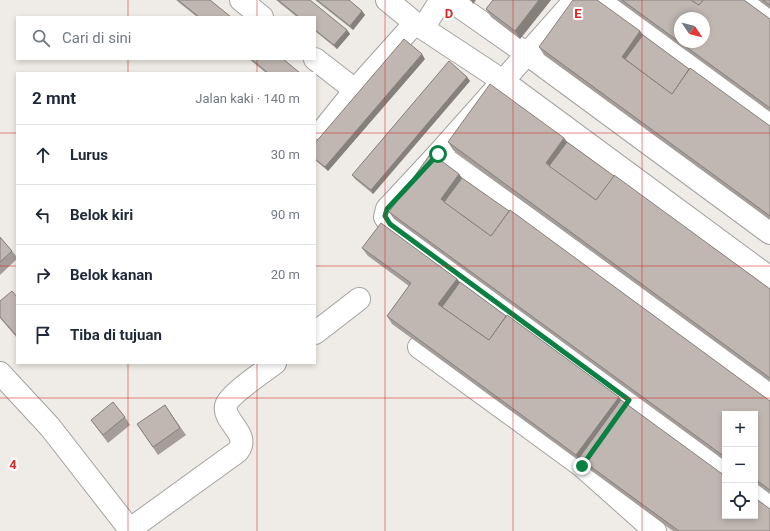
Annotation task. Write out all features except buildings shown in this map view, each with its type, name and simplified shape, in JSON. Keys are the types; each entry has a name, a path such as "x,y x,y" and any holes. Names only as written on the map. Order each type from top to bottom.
{"street":[{"path":"241,0 261,16"},
{"path":"387,0 504,79 770,278"},
{"path":"575,0 387,209 385,216 390,224 722,467"},
{"path":"603,0 770,123"},
{"path":"748,0 770,16"},
{"path":"323,130 355,90 444,1 525,56 770,233"},
{"path":"316,59 355,90"},
{"path":"438,154 770,393"},
{"path":"316,332 359,299"},
{"path":"419,347 582,466 656,531"},
{"path":"0,373 50,427 130,530 238,450 241,443 241,437 226,413 226,405 231,396 274,364"},
{"path":"617,418 629,400"},
{"path":"582,466 595,448"},
{"path":"758,492 770,501"}],"route":[{"path":"438,154 387,209 385,216 390,224 629,400 582,466"}]}
